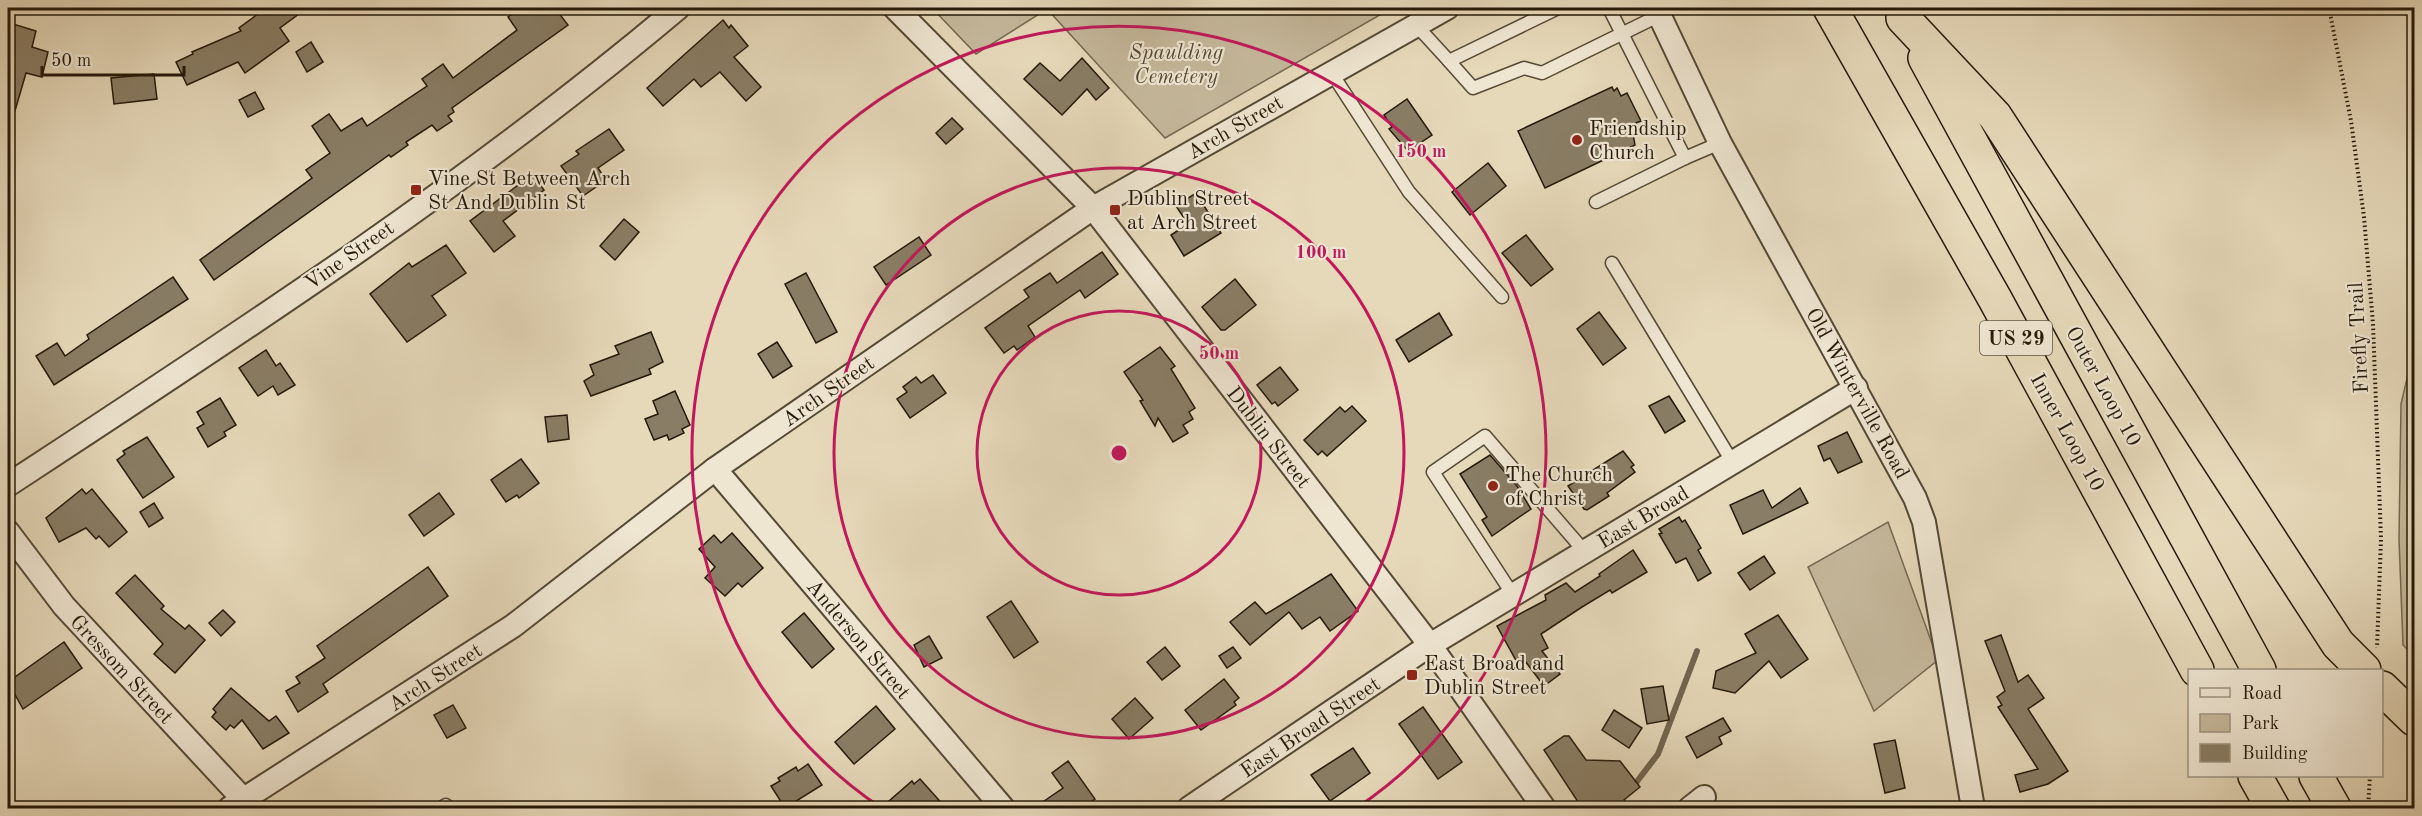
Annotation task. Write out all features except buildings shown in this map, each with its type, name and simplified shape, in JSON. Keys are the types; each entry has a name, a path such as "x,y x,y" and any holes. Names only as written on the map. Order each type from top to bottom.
{"highway":[{"name":"Inner Loop 10","path":"1830,8 2001,309 2196,669"},
{"name":"Outer Loop 10","path":"1900,13 2258,669"},
{"path":"1900,13 1995,116 2338,644 2369,669"},
{"path":"2383,683 2415,719"},
{"path":"2256,777 2273,808"}],"street":[{"name":"Vine Street","path":"8,485 229,341 470,170 678,8"},
{"name":"Dublin Street","path":"896,8 1093,208 1430,645 1544,808"},
{"name":"Arch Street","path":"234,806 513,626 715,469 1093,208 1447,8"},
{"name":"Old Winterville Road","path":"1658,11 1720,143 1915,498 1924,522 1972,808"},
{"name":"East Broad","path":"1430,645 1856,388"},
{"name":"Anderson Street","path":"715,469 1003,808"},
{"name":"Gressom Street","path":"8,532 64,606 234,806"},
{"name":"East Broad Street","path":"1189,808 1430,645"}],"lane":[{"path":"1449,61 1558,8"},
{"path":"1609,8 1685,158"},
{"path":"1416,25 1473,88 1524,68 1542,73 1623,34 1658,11"},
{"path":"1331,72 1409,192 1502,297"},
{"path":"1596,202 1720,143"},
{"path":"1612,263 1733,463"},
{"path":"1513,595 1432,472 1485,436 1585,552"}],"path":[{"name":"Firefly Trail","path":"2329,8 2352,121 2364,217 2374,348 2381,539 2380,604 2374,669"},
{"path":"2368,808 2370,777"}],"green space":[{"name":"Spaulding Cemetery","path":"932,8 1392,8 1165,138 1047,9 976,54"},
{"path":"2414,349 2414,656 2403,645 2399,539 2401,404"},
{"path":"1888,522 1938,660 1874,711 1808,567"}],"waterway":[{"path":"1632,788 1658,754 1697,651"}],"place":[{"name":"Friendship Church","path":"1577,140"},
{"name":"Vine St Between Arch St And Dublin St","path":"416,190"},
{"name":"Dublin Street at Arch Street","path":"1115,210"},
{"name":"The Church of Christ","path":"1493,486"},
{"name":"East Broad and Dublin Street","path":"1412,675"}]}
